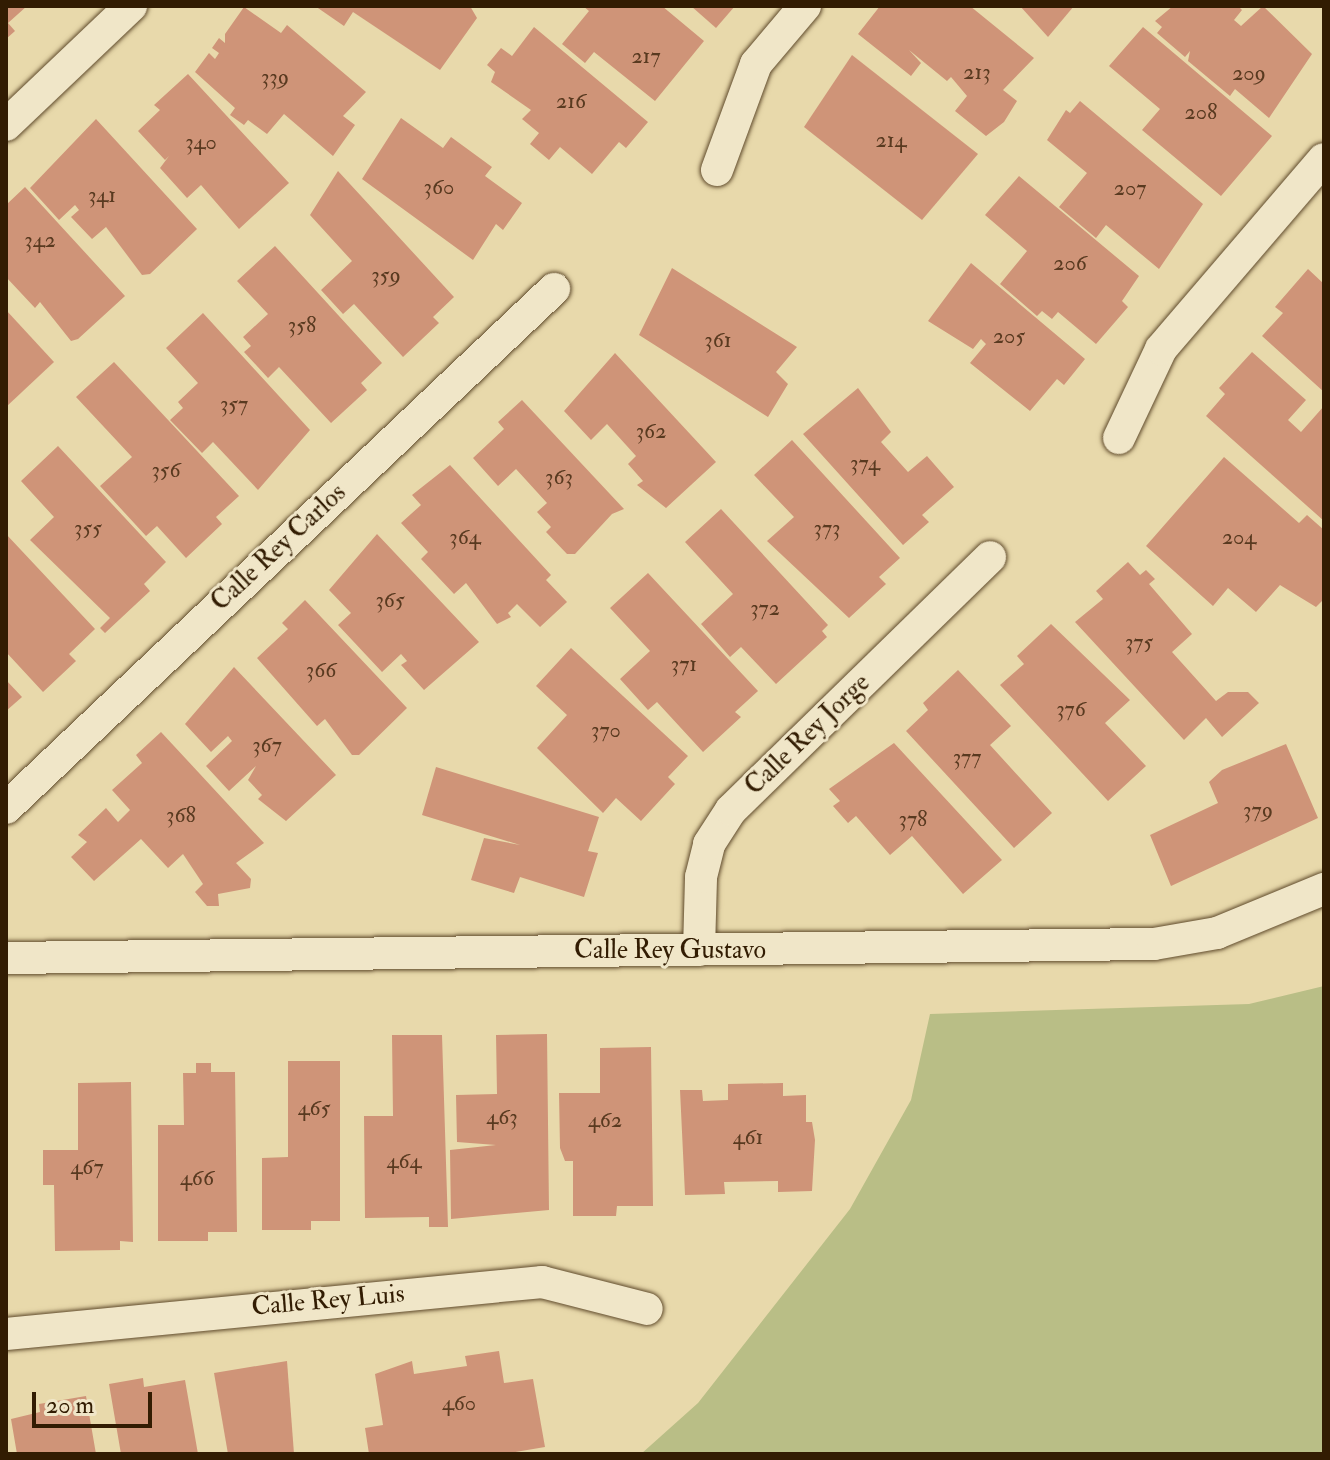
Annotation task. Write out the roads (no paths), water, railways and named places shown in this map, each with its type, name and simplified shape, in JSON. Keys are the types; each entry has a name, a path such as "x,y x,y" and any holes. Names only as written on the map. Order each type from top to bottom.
{"street":[{"path":"6,125 131,6"},
{"path":"717,170 756,64 805,6"},
{"path":"1119,438 1161,349 1324,159"},
{"name":"Calle Rey Carlos","path":"6,808 554,289"},
{"name":"Calle Rey Jorge","path":"699,950 701,877 709,844 731,810 990,557"},
{"name":"Calle Rey Gustavo","path":"6,958 1154,944 1217,933 1324,889"},
{"name":"Calle Rey Luis","path":"6,1334 542,1282 647,1309"}]}
